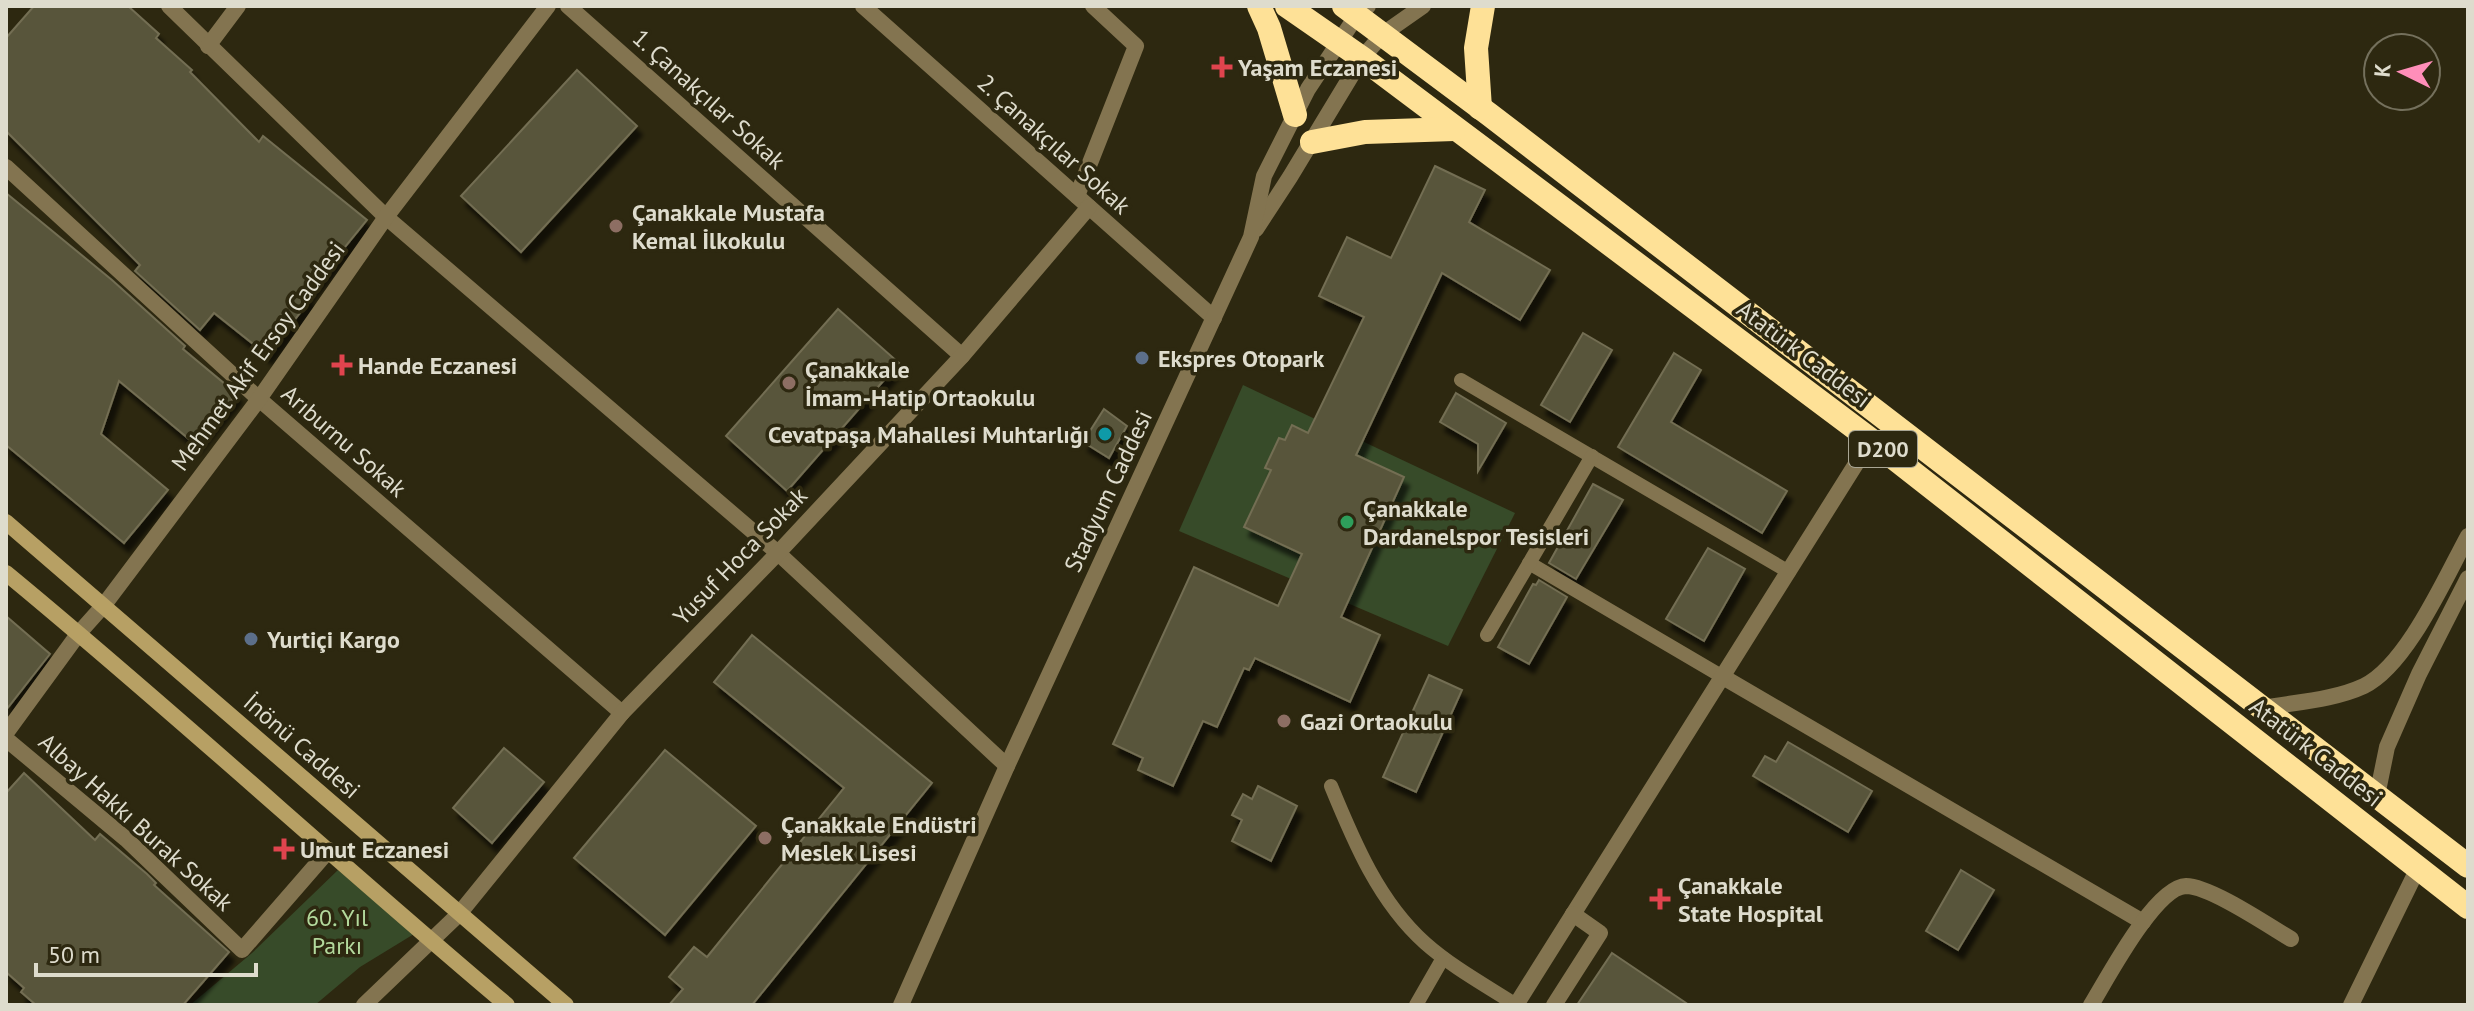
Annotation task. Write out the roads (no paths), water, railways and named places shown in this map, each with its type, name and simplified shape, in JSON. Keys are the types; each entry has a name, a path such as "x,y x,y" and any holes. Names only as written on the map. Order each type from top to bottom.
{"highway":[{"path":"1259,6 1269,28 1295,115"},
{"name":"Atatürk Caddesi","path":"1287,6 1362,58 1871,440 2468,907"},
{"path":"1480,108 1476,48 1483,6"},
{"name":"Atatürk Caddesi","path":"1356,9 1383,34 2468,866"},
{"path":"1312,142 1365,132 1454,129"}],"main road":[{"name":"İnönü Caddesi","path":"6,522 566,1005"},
{"path":"6,573 507,1005"}],"street":[{"path":"169,6 386,217 778,553 1007,766"},
{"path":"208,46 238,6"},
{"name":"Mehmet Akif Ersoy Caddesi","path":"6,736 79,633 104,605 259,399 386,217 548,6"},
{"name":"1. Çanakçılar Sokak","path":"568,6 962,356"},
{"name":"2. Çanakçılar Sokak","path":"863,6 1214,318"},
{"name":"Yusuf Hoca Sokak","path":"364,1005 459,914 622,713 778,553 962,356 1083,202 1136,46 1093,6"},
{"path":"1251,237 1362,58 1383,34 1423,6"},
{"name":"Stadyum Caddesi","path":"901,1005 1007,766 1251,237 1264,176 1308,89 1340,42 1356,9"},
{"name":"Arıburnu Sokak","path":"6,167 259,399 622,713"},
{"path":"1516,1005 1871,440"},
{"path":"2263,708 2331,696 2365,685 2383,672 2403,651 2468,536"},
{"path":"2377,796 2387,747 2419,674 2468,578"},
{"path":"2395,659 2419,674"},
{"path":"1723,677 2143,922"},
{"name":"Albay Hakkı Burak Sokak","path":"6,736 126,839 242,950 329,850"},
{"path":"2351,1005 2418,868"},
{"path":"2091,1005 2143,922 2173,889 2186,886 2214,895 2291,939"},
{"path":"1554,1005 1600,933 1573,914"}],"lane":[{"path":"1461,380 1789,572"},
{"path":"1487,635 1592,456"},
{"path":"1529,563 1723,677"},
{"path":"1331,786 1353,841 1402,919 1443,958 1516,1005"},
{"path":"1416,1005 1443,958"}],"place":[{"name":"Yaşam Eczanesi","path":"1222,67"},
{"name":"Çanakkale Mustafa Kemal İlkokulu","path":"616,226"},
{"name":"Ekspres Otopark","path":"1142,358"},
{"name":"Hande Eczanesi","path":"342,365"},
{"name":"Çanakkale İmam-Hatip Ortaokulu","path":"789,383"},
{"name":"Cevatpaşa Mahallesi Muhtarlığı","path":"1105,434"},
{"name":"Çanakkale Dardanelspor Tesisleri","path":"1347,522"},
{"name":"Yurtiçi Kargo","path":"251,639"},
{"name":"Gazi Ortaokulu","path":"1284,721"},
{"name":"Çanakkale Endüstri Meslek Lisesi","path":"765,838"},
{"name":"Umut Eczanesi","path":"284,849"},
{"name":"Çanakkale State Hospital","path":"1660,899"}],"park label":[{"name":"60. Yıl Parkı","path":"337,931"}]}
